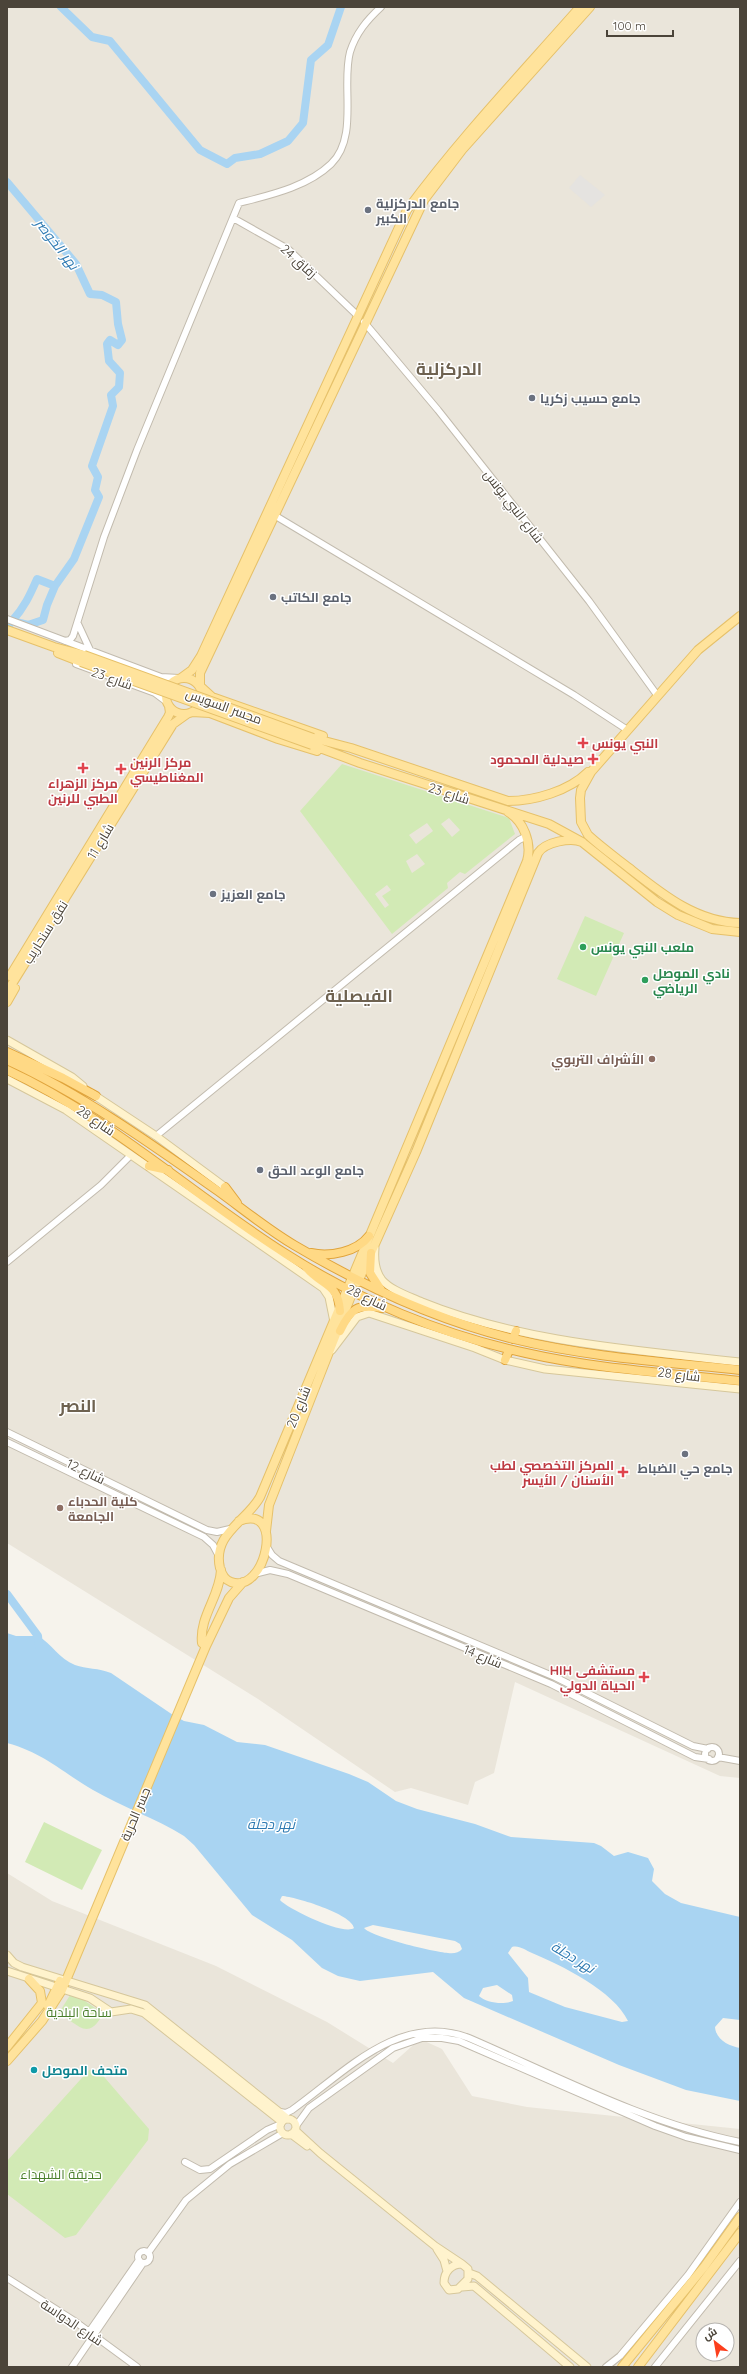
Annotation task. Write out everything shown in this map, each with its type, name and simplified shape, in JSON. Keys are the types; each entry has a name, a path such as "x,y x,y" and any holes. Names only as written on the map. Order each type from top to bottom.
{"highway":[{"path":"7,1052 63,1078 96,1096"},
{"name":"شارع 28","path":"7,1060 48,1080 148,1141 275,1233 303,1250 355,1280 438,1316 514,1335 643,1359 739,1364"},
{"name":"شارع 28","path":"7,1070 73,1104 172,1171 268,1242 351,1290 395,1311 438,1328 509,1350 711,1382 740,1382"},
{"path":"149,1166 172,1171"},
{"path":"225,1187 240,1207"},
{"path":"303,1250 319,1254 335,1254 358,1245 369,1236"},
{"path":"371,1253 370,1273 378,1288 384,1293"},
{"path":"303,1263 313,1275 334,1290 339,1300 340,1311"},
{"path":"337,1328 350,1313 360,1306 369,1306 395,1311"},
{"path":"505,1360 509,1350"},
{"path":"642,1370 643,1359"}],"main road":[{"path":"360,764 278,739 210,713 176,712 168,704 167,690 174,681 192,670 201,656 407,210 429,181 501,95 580,7"},
{"path":"189,713 197,709 202,699 200,673 364,322 424,200 462,150 590,7"},
{"path":"740,616 701,647 626,729 595,765 580,794 580,816 583,828 592,838 662,893 698,914 721,921 740,923"},
{"path":"728,627 740,621"},
{"path":"7,630 54,650"},
{"path":"7,635 54,650"},
{"name":"شارع 23","path":"54,650 85,656"},
{"name":"مجسر السويس","path":"85,656 313,741 360,764"},
{"path":"180,678 192,679 212,697 343,743 366,753"},
{"name":"شارع 11","path":"79,870 168,717 170,712 168,704"},
{"name":"شارع 11","path":"79,870 173,724 189,713"},
{"name":"مجسر السويس","path":"313,741 366,753"},
{"name":"شارع 23","path":"366,753 508,801 521,800 564,788 581,779 595,765"},
{"name":"شارع 23","path":"360,764 538,821 582,842 657,902 682,917 704,926 726,932 740,932"},
{"path":"351,1290 369,1236 408,1148 527,861 529,849 528,840 517,820 508,812"},
{"path":"355,1280 371,1253 416,1152 538,853 544,846 560,842 574,839 582,842"},
{"path":"7,974 63,886 79,870"},
{"path":"7,1002 74,892 79,870"},
{"name":"نفق سنحاريب","path":"7,982 79,870"},
{"name":"نفق سنحاريب","path":"7,992 79,870"},
{"path":"657,902 662,893"},
{"path":"7,1040 72,1077 96,1096 156,1136 225,1187"},
{"path":"10,1080 66,1110 149,1166 326,1290 337,1328"},
{"path":"378,1237 375,1261 382,1280 398,1291 445,1311 514,1335 714,1363"},
{"name":"شارع 20","path":"240,1521 253,1508 260,1497 317,1360 337,1328 340,1311 351,1290"},
{"name":"شارع 20","path":"266,1532 269,1505 328,1356 351,1290"},
{"path":"328,1356 353,1321 360,1315 369,1313 475,1348 505,1360 575,1374 711,1382 740,1389"},
{"path":"206,1646 202,1642 202,1629 217,1592 220,1570 219,1556 224,1539 230,1529 240,1521 248,1519 258,1521 266,1532 267,1547 263,1560 253,1575 244,1581 236,1583 229,1581 223,1576 220,1570"},
{"name":"جسر الحرية","path":"7,2061 46,2016 46,2010 61,1985 89,1923 206,1646 229,1598 244,1581"},
{"path":"7,1955 18,1966 94,1999 111,2012 131,2009 144,2013 283,2122 291,2131 434,2246 462,2264 468,2269 469,2273 477,2276 586,2366"},
{"path":"7,1971 29,1979 138,2002 148,2007 278,2111 283,2122"},
{"path":"7,2047 42,2003 40,1991 29,1979"},
{"path":"283,2122 294,2121 291,2131"},
{"path":"623,2366 718,2248 740,2217"},
{"path":"638,2367 726,2254 740,2233"},
{"path":"434,2246 444,2260 447,2271 444,2280 446,2288 454,2291 462,2287 474,2286 570,2367"},
{"path":"447,2271 454,2266 462,2264"},
{"path":"462,2287 469,2273"}],"street":[{"path":"63,640 73,638 104,537 135,457 239,203 280,192 302,183 319,174 336,158 342,145 347,123 350,52 363,25 381,7"},
{"name":"زقاق 24","path":"233,218 288,249 358,315"},
{"name":"شارع النبي يونس","path":"364,322 438,410 589,601 657,695"},
{"path":"274,515 574,695 626,729"},
{"path":"7,619 63,640 85,656 160,677 180,678"},
{"path":"78,622 85,644 85,656"},
{"name":"شارع 23","path":"54,650 80,666 155,693 168,704"},
{"path":"156,1136 521,838 525,837 528,840"},
{"path":"7,1262 101,1185 131,1155"},
{"name":"شارع 12","path":"7,1432 207,1530 217,1532 230,1529"},
{"name":"شارع 12","path":"7,1442 204,1537 213,1545 219,1556"},
{"path":"74,1474 77,1467"},
{"name":"شارع 14","path":"267,1547 279,1562 521,1662 577,1687 693,1746 708,1749"},
{"name":"شارع 14","path":"253,1575 270,1570 288,1574 551,1684 688,1753 708,1759"},
{"path":"718,1757 719,1754 716,1749 708,1749 706,1753 708,1759 714,1760 718,1757 740,1761"},
{"path":"278,2111 290,2112 383,2045 399,2037 420,2031 441,2030 456,2033 651,2116 701,2133 740,2142"},
{"path":"72,2367 92,2334 141,2262 140,2253 148,2253 186,2200 230,2164 291,2131 304,2112 326,2094 387,2051 402,2044 422,2038 442,2038 459,2041 655,2126 686,2137 740,2150"},
{"path":"383,2045 387,2051"},
{"path":"322,2089 326,2094"},
{"path":"185,2162 200,2170 210,2169 267,2130 283,2122"},
{"path":"606,2367 620,2356 659,2310 712,2244 740,2202"},
{"path":"655,2367 740,2261"},
{"name":"شارع الدواسة","path":"7,2278 92,2334 137,2367"}],"shaded area":[{"path":"7,7 740,7 740,1778 720,1776 515,1682 494,1773 475,1782 468,1805 411,1788 395,1792 258,1699 7,1543"},
{"path":"580,175 605,195 591,207 569,188"},
{"path":"7,1873 52,1901 216,1966 327,2022 393,2063 420,2039 442,2049 472,2096 527,2107 740,2129 740,2367 7,2367"}],"green space":[{"path":"342,764 509,818 515,834 465,874 460,872 447,883 448,888 392,934 300,811","holes":["449,818 460,830 452,837 441,824","427,823 433,831 416,844 409,835","417,854 425,864 412,873 406,861","387,885 391,890 382,896 389,905 385,908 375,894"]},
{"path":"585,916 624,933 596,996 557,979"},
{"path":"44,1822 102,1850 82,1890 25,1862"},
{"name":"ساحة البلدية","path":"72,1992 98,2010 100,2019 89,2029 84,2029 63,2017 57,2016"},
{"name":"حديقة الشهداء","path":"89,2070 99,2071 149,2129 148,2140 76,2235 65,2238 7,2194 7,2161"}],"water":[{"name":"نهر دجلة","path":"7,1633 16,1636 38,1636 69,1662 75,1665 111,1673 184,1721 204,1725 237,1742 265,1745 349,1774 368,1782 396,1801 417,1809 475,1824 511,1837 594,1843 601,1846 614,1856 628,1852 648,1858 654,1869 652,1881 665,1894 681,1903 740,1917 740,2020 723,2018 715,2027 720,2039 732,2046 740,2048 740,2101 686,2090 619,2065 464,1998 433,1972 360,1981 338,1976 322,1968 292,1940 252,1915 194,1845 184,1836 104,1796 32,1752 7,1743","holes":["282,1896 289,1897 322,1907 344,1917 354,1928 339,1928 328,1925 304,1915 280,1900","373,1925 455,1941 460,1944 462,1949 458,1952 452,1953 430,1950 390,1940 369,1932 364,1928","512,1947 520,1947 557,1964 586,1980 611,1999 628,2021 622,2022 565,2007 529,1992 528,1978 508,1953","497,1985 512,1995 513,2001 500,2003 490,2002 479,1996 483,1988"]}],"waterway":[{"name":"نهر الخوصر","path":"61,7 92,37 110,41 200,150 227,164 235,158 260,154 288,141 303,123 311,60 328,45 341,7"},
{"name":"نهر الخوصر","path":"7,182 76,264 90,294 102,295 116,302 118,324 122,340 118,345 110,340 107,344 109,361 120,373 119,387 111,395 113,406 92,466 98,477 95,490 99,497 74,559 55,586 47,605 43,620 28,625 12,621 7,628"},
{"name":"نهر الخوصر","path":"12,621 26,601 37,579 55,586"},
{"path":"7,1594 38,1636 39,1646"}],"place":[{"name":"جامع الدركزلية الكبير","path":"368,210"},
{"name":"جامع حسيب زكريا","path":"532,398"},
{"name":"جامع الكاتب","path":"273,597"},
{"name":"النبي يونس","path":"583,743"},
{"name":"صيدلية المحمود","path":"593,759"},
{"name":"مركز الزهراء الطبي للرنين","path":"83,768"},
{"name":"مركز الرنين المغناطيسي","path":"121,769"},
{"name":"جامع العزيز","path":"213,894"},
{"name":"ملعب النبي يونس","path":"583,947"},
{"name":"نادي الموصل الرياضي","path":"645,980"},
{"name":"الأشراف التربوي","path":"652,1059"},
{"name":"جامع الوعد الحق","path":"260,1170"},
{"name":"جامع حي الضباط","path":"685,1454"},
{"name":"المركز التخصصي لطب الأسنان / الأيسر","path":"623,1472"},
{"name":"كلية الحدباء الجامعة","path":"60,1508"},
{"name":"HIH مستشفى الحياة الدولي","path":"644,1677"},
{"name":"متحف الموصل","path":"34,2070"}],"district":[{"name":"الدركزلية","path":"449,369"},
{"name":"الفيصلية","path":"359,996"},
{"name":"النصر","path":"78,1406"}]}
